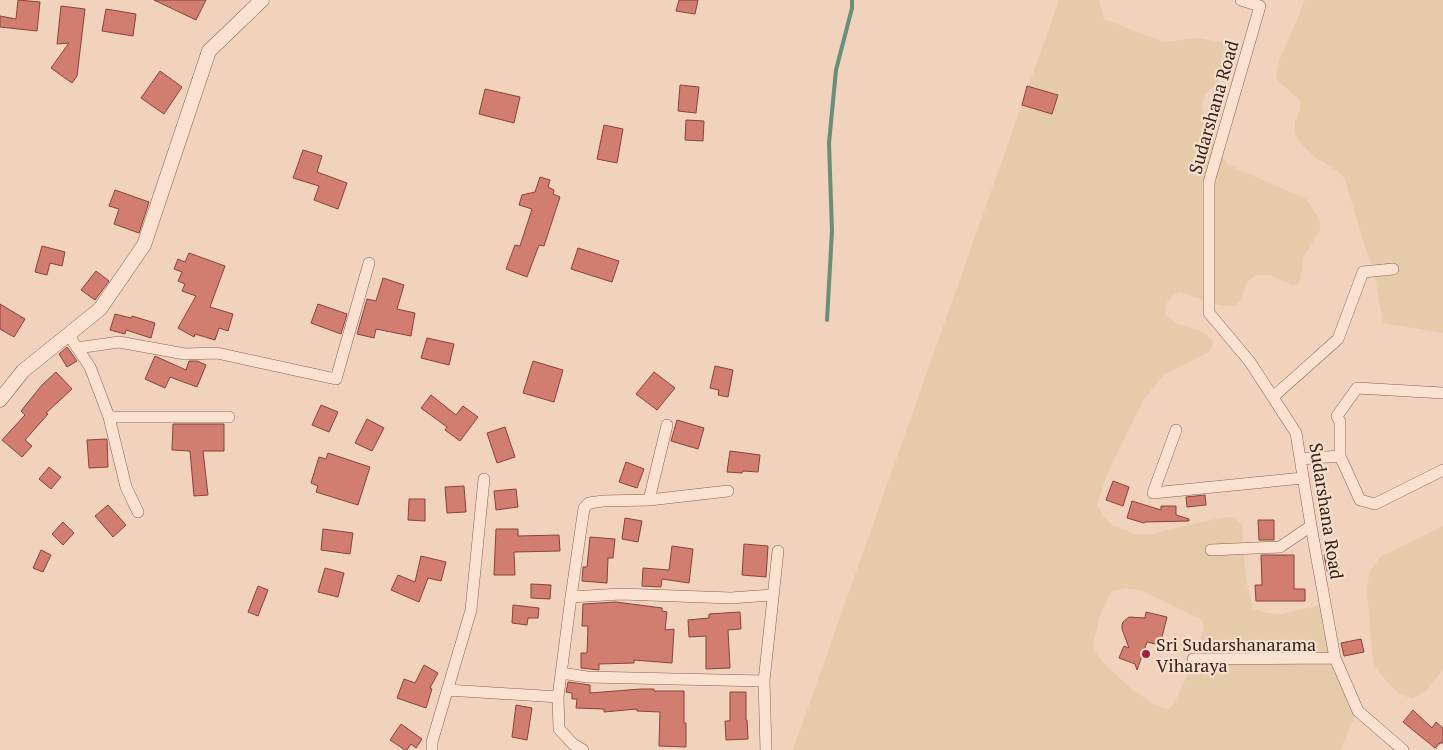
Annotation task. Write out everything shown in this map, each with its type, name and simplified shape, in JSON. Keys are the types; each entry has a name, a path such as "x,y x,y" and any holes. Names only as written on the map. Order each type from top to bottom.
{"street":[{"path":"0,400 23,371 100,308 144,245 208,51 262,0"},
{"name":"Sudarshana Road","path":"1241,0 1260,6 1209,182 1209,313 1250,362 1296,433 1335,658 1358,711 1402,750"},
{"path":"77,348 119,342 185,354 217,353 336,379 369,263"},
{"path":"1273,397 1338,339 1363,272 1393,269"},
{"path":"68,334 90,367 109,416 126,488 138,512"},
{"path":"1443,393 1357,388 1337,416 1340,422 1340,456 1360,500 1375,504 1443,470"},
{"path":"109,416 229,417"},
{"path":"649,500 667,425"},
{"path":"1176,430 1153,493 1303,478"},
{"path":"1300,459 1340,456"},
{"path":"432,750 432,742 446,690 471,610 484,479"},
{"path":"583,750 573,744 560,729 558,696 584,508 588,503 602,500 649,500 728,492"},
{"path":"1211,550 1280,547 1311,526"},
{"path":"766,750 764,680 778,551"},
{"path":"571,596 621,594 731,598 772,595"},
{"path":"1192,659 1335,658"},
{"path":"561,673 588,677 764,680"},
{"path":"446,690 558,696"}],"shaded area":[{"path":"1059,0 1099,0 1104,19 1164,42 1197,38 1227,43 1232,50 1232,57 1227,71 1204,96 1202,105 1209,133 1227,164 1306,199 1320,220 1320,230 1304,256 1298,284 1292,285 1270,275 1258,275 1251,278 1246,284 1240,301 1235,306 1219,305 1179,292 1168,301 1165,307 1166,316 1178,324 1206,334 1213,341 1212,348 1209,352 1164,375 1144,399 1108,472 1097,504 1104,517 1114,526 1135,534 1152,534 1225,517 1235,518 1242,526 1246,580 1253,609 1281,614 1325,604 1335,658 1358,711 1340,750 793,750","holes":["1125,588 1140,590 1201,619 1204,626 1183,685 1172,707 1167,709 1152,703 1133,690 1102,662 1093,646 1099,618 1111,592"]},
{"path":"1305,0 1443,0 1443,333 1383,323 1374,271 1345,180 1341,173 1316,158 1303,146 1295,133 1295,123 1300,110 1300,101 1278,81 1276,75 1280,58"},
{"path":"1443,526 1443,669 1426,691 1412,699 1400,694 1391,686 1373,662 1367,592 1369,573 1380,557"}],"building":[{"path":"18,0 40,2 37,31 0,27 0,16 16,19"},
{"path":"154,0 206,0 196,20"},
{"path":"679,0 698,0 695,14 676,11"},
{"path":"61,6 85,9 77,76 72,83 51,68 69,43 57,44"},
{"path":"106,9 136,14 133,36 102,31"},
{"path":"160,71 182,87 164,114 141,98"},
{"path":"680,85 699,87 696,113 678,111"},
{"path":"1027,86 1058,95 1052,114 1022,105"},
{"path":"485,89 520,97 514,123 479,114"},
{"path":"686,120 704,121 703,141 685,140"},
{"path":"604,125 623,129 617,163 597,159"},
{"path":"303,150 322,156 317,172 347,183 338,209 314,200 319,186 293,178"},
{"path":"540,177 550,180 548,187 554,190 553,194 560,197 544,246 539,245 527,277 506,269 515,245 520,246 532,209 519,205 522,195 535,192"},
{"path":"115,190 149,202 139,233 114,224 119,209 109,206"},
{"path":"42,246 65,252 62,266 50,263 47,275 35,272"},
{"path":"578,248 619,261 612,282 571,269"},
{"path":"189,253 225,266 210,307 233,314 228,331 219,328 215,340 195,334 194,337 178,328 196,296 182,291 185,284 178,281 182,272 174,269 178,259 185,262"},
{"path":"96,271 109,281 95,300 81,290"},
{"path":"383,278 404,285 397,309 415,313 411,336 376,329 374,338 357,334 367,299 376,301"},
{"path":"0,304 25,319 14,337 0,329"},
{"path":"318,304 347,314 341,334 311,323"},
{"path":"115,314 131,318 132,316 155,323 151,338 126,330 125,334 110,330"},
{"path":"427,338 454,344 449,365 421,358"},
{"path":"67,347 77,361 67,367 59,354"},
{"path":"155,356 186,370 189,361 197,361 206,365 197,387 170,377 165,388 145,379"},
{"path":"533,361 563,370 554,402 523,393"},
{"path":"715,366 733,370 728,397 718,395 719,390 710,388"},
{"path":"56,372 72,389 46,413 48,414 25,440 32,446 22,457 2,440 25,415 21,411 42,385"},
{"path":"654,372 675,388 657,410 636,394"},
{"path":"431,395 456,415 463,406 478,417 460,441 445,430 447,427 421,408"},
{"path":"321,405 338,412 329,432 312,425"},
{"path":"367,419 384,428 372,451 355,443"},
{"path":"677,420 704,428 698,449 671,441"},
{"path":"173,424 224,424 224,451 203,451 208,495 194,496 190,451 172,450"},
{"path":"505,427 515,457 497,463 487,433"},
{"path":"107,439 108,467 89,468 87,440"},
{"path":"730,451 760,455 758,472 727,472"},
{"path":"328,453 370,467 358,505 316,492 318,486 311,483 319,457 326,459"},
{"path":"626,462 644,469 637,488 619,482"},
{"path":"49,467 61,477 51,489 39,479"},
{"path":"1113,481 1129,487 1123,506 1106,500"},
{"path":"464,486 466,512 447,513 445,487"},
{"path":"516,489 518,507 496,510 494,491"},
{"path":"1205,495 1206,505 1187,507 1186,497"},
{"path":"409,499 425,499 425,521 408,520"},
{"path":"1132,501 1161,510 1161,506 1176,506 1176,515 1189,519 1189,521 1144,523 1127,518"},
{"path":"108,505 126,525 113,537 95,516"},
{"path":"625,518 642,521 638,542 622,539"},
{"path":"1258,520 1274,520 1274,540 1259,540"},
{"path":"63,522 74,533 63,545 52,534"},
{"path":"323,529 353,533 350,554 321,550"},
{"path":"496,529 518,529 518,536 559,535 560,551 514,552 515,575 494,575"},
{"path":"590,537 615,539 613,558 608,558 607,583 582,581 583,567 587,567"},
{"path":"744,544 768,546 766,577 742,575"},
{"path":"672,546 693,549 689,583 662,579 661,587 642,586 643,568 669,570"},
{"path":"41,550 51,555 43,572 33,568"},
{"path":"1336,553 1339,568 1327,571 1324,555"},
{"path":"1261,555 1294,555 1294,589 1305,589 1305,601 1256,601 1255,585 1262,585"},
{"path":"421,556 446,562 441,581 428,578 419,602 391,590 398,575 415,582"},
{"path":"325,568 344,573 338,597 318,592"},
{"path":"531,584 551,585 550,599 531,598"},
{"path":"258,586 268,590 258,616 248,612"},
{"path":"616,602 662,608 662,611 667,612 665,630 674,629 672,663 634,660 634,663 599,664 599,670 581,668 581,653 587,653 588,626 582,626 583,604"},
{"path":"513,605 539,608 538,618 528,618 527,625 512,623"},
{"path":"740,612 741,629 728,630 730,668 706,669 706,636 689,637 688,620 709,618 709,614"},
{"path":"1146,612 1167,617 1160,645 1147,642 1137,670 1135,664 1119,658 1124,646 1129,648 1122,625 1129,617 1145,618"},
{"path":"1361,639 1364,652 1344,656 1341,643"},
{"path":"424,665 438,673 430,688 432,689 426,708 397,698 404,679 415,683"},
{"path":"568,682 590,685 590,693 641,689 684,691 686,747 659,746 660,712 637,711 637,709 604,712 604,709 576,708 577,699 572,699 572,693 566,692"},
{"path":"730,692 746,692 748,739 726,740 725,721 730,721"},
{"path":"516,705 532,708 527,740 512,737"},
{"path":"1413,710 1432,728 1436,722 1443,728 1443,742 1435,748 1403,722"},
{"path":"401,724 422,739 416,748 411,744 405,750 390,740"}],"waterway":[{"path":"827,320 832,231 829,143 836,70 852,8 852,0"}],"place":[{"name":"Sri Sudarshanarama Viharaya","path":"1146,654"}]}
